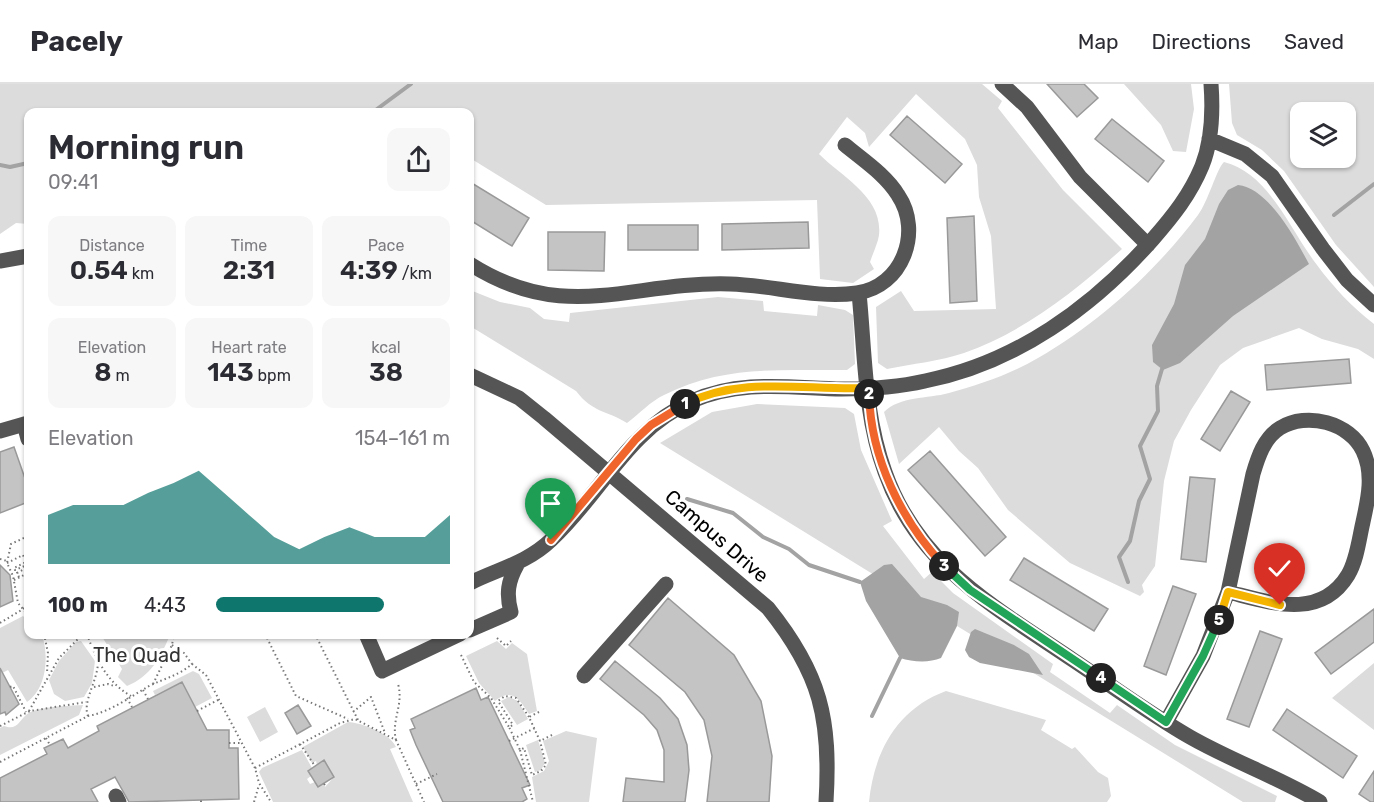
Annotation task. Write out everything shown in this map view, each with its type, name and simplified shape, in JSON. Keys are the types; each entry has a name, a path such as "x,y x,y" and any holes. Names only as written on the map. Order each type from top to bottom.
{"street":[{"path":"1002,84 1027,107 1080,177 1148,245"},
{"path":"474,581 517,565 551,540 651,425 670,412 704,396 753,386 868,388 924,382 1004,355 1050,330 1090,301 1124,270 1148,245 1190,193 1203,164 1209,139 1211,84"},
{"path":"1209,139 1245,154 1272,176 1323,249 1347,279 1374,305"},
{"path":"474,266 509,284 539,294 563,298 730,284 841,295 860,293 888,281 899,267 906,248 907,212 890,183 845,145"},
{"path":"0,261 24,256"},
{"path":"860,293 869,417 885,474 898,501 927,547 970,590 1166,722 1224,755 1320,802"},
{"name":"Campus Drive","path":"474,377 519,398 753,594 792,638 816,687 824,718 828,762 826,802"},
{"path":"1166,722 1203,656 1228,592 1252,474 1258,455 1267,440 1281,428 1299,421 1327,423 1351,435 1363,449 1370,477 1355,556 1348,574 1337,588 1323,598 1304,605 1280,605 1228,592"},
{"path":"0,430 24,424"},
{"path":"474,628 511,612 508,590 510,578 517,565"},
{"path":"584,676 666,584"},
{"path":"368,639 382,671 449,639"}],"path":[{"path":"5,569 11,544 24,538"},
{"path":"7,563 23,555 24,557"},
{"path":"0,559 7,563 14,580 18,603 23,610 0,623"},
{"path":"24,563 14,568 15,570 24,566"},
{"path":"19,578 17,573 24,569"},
{"path":"14,580 24,575"},
{"path":"497,638 506,646 511,641"},
{"path":"45,639 49,661 46,679"},
{"path":"27,712 58,658 79,639"},
{"path":"88,639 98,660 116,686 129,697 132,707"},
{"path":"153,684 173,639"},
{"path":"268,639 296,696 349,719 358,720 396,740"},
{"path":"318,639 358,720"},
{"path":"172,645 206,675 255,768 259,783 271,802"},
{"path":"461,655 474,682 491,698 509,727 520,750 532,802"},
{"path":"88,716 86,702 94,687 98,660"},
{"path":"0,762 88,716 102,713 153,684 172,678 192,664"},
{"path":"94,687 108,684 116,686"},
{"path":"398,684 401,704 394,724 396,740 424,802"},
{"path":"10,687 13,686 27,712"},
{"path":"143,690 148,699"},
{"path":"509,727 513,724 498,701 505,696 516,698 535,728 546,760 541,771 532,775 524,748 520,750"},
{"path":"354,712 371,697 386,733"},
{"path":"197,711 219,699"},
{"path":"0,724 27,712 86,702"},
{"path":"10,712 13,717"},
{"path":"529,717 539,712"},
{"path":"255,768 349,719"},
{"path":"509,741 535,728"},
{"path":"540,741 552,735"},
{"path":"46,738 50,745"},
{"path":"229,743 241,743"},
{"path":"300,744 315,766"},
{"path":"416,784 437,774"},
{"path":"254,802 259,783"}],"green space":[{"path":"0,84 982,84 1002,101 998,108 1063,190 1122,249 1048,309 986,344 955,356 887,369 878,363 876,307 901,291 914,311 996,309 991,236 979,197 977,165 965,139 916,94 869,147 865,133 847,117 819,154 868,199 879,222 879,235 870,262 874,269 853,283 820,279 817,200 546,205 474,160 474,108 24,108 24,224 16,223 0,234"},
{"path":"1124,84 1191,84 1194,109 1186,152 1173,151 1161,125"},
{"path":"1229,84 1374,84 1374,287 1336,245 1284,171 1262,150 1237,135 1232,123"},
{"path":"1224,162 1240,168 1266,190 1323,273 1351,304 1374,324 1374,359 1358,349 1322,339 1299,328 1243,348 1220,365 1174,441 1164,481 1155,566 1142,585 1144,592 1140,596 1070,563 1008,510 978,468 959,451 939,427 899,464 884,412 898,403 949,393 1006,374 1028,364 1083,329 1145,276 1182,236 1202,209"},
{"path":"474,292 500,302 530,308 544,319 569,322 570,313 718,297 763,301 764,311 817,316 818,305 845,310 853,315 855,364 847,370 754,371 709,378 659,398 627,423 594,407 576,391 474,328"},
{"path":"757,404 845,408 854,414 861,450 892,521 883,526 924,579 932,572 953,593 1053,664 1050,672 1110,713 1117,705 1175,745 1277,796 1275,802 1243,802 660,443 712,412"},
{"name":"The Quad","path":"23,616 24,639 43,639 45,671 39,689 27,702 8,670 0,674 0,628"},
{"name":"The Quad","path":"103,639 168,639 149,672 135,682 127,686 118,677 122,669"},
{"name":"The Quad","path":"81,641 95,661 92,683 84,697 65,701 54,694 49,680 59,661 76,642"},
{"path":"497,641 506,649 512,643 527,654 537,711 529,714 519,700 511,695 495,701 479,683 466,656"},
{"path":"1374,663 1374,730 1332,698"},
{"path":"193,671 199,674 212,698 195,707 182,682 155,695 153,691"},
{"path":"946,691 1046,720 1041,730 1072,749 1075,747 1098,772 1108,778 1111,796 1107,802 869,802 876,766 891,734 914,709"},
{"path":"509,697 518,701 528,719 517,725 501,701"},
{"name":"The Quad","path":"83,705 79,715 0,755 0,728 15,726 26,715 37,710"},
{"path":"265,707 278,732 260,742 247,717"},
{"path":"348,722 375,730 393,742 396,747 390,749 413,802 273,802 259,772 262,768 302,750 312,768 308,771 311,776 307,779 310,784 315,782 318,787 324,783 325,787 334,777 324,761 317,765 316,761 312,763 303,747"},
{"path":"566,731 597,738 589,802 536,802 532,777 544,771 549,761 543,741"},
{"path":"538,740 545,763 541,770 535,772 526,745"}],"shaded area":[{"path":"1238,185 1249,188 1271,205 1289,229 1309,264 1233,316 1180,363 1163,370 1153,362 1152,345 1174,304 1185,265 1205,239 1219,204 1228,190"},
{"path":"892,564 921,597 947,605 959,612 957,626 941,658 921,661 900,658 866,601 860,582 884,565"},
{"path":"975,629 1014,645 1029,654 1043,675 980,663 969,657 965,650 971,632"}],"building":[{"path":"1047,84 1084,84 1098,98 1077,117"},
{"path":"907,116 962,164 945,183 890,135"},
{"path":"1112,119 1164,161 1148,182 1095,139"},
{"path":"474,184 529,218 512,246 474,222"},
{"path":"974,216 977,301 950,303 947,218"},
{"path":"808,222 809,248 722,250 722,224"},
{"path":"628,225 698,225 698,250 628,250"},
{"path":"548,232 605,232 604,271 548,270"},
{"path":"1349,359 1351,383 1267,390 1265,365"},
{"path":"1231,391 1250,402 1220,451 1201,439"},
{"path":"14,447 24,476 24,504 0,513 0,452"},
{"path":"930,451 1006,537 985,556 908,470"},
{"path":"1190,477 1215,479 1206,562 1181,559"},
{"path":"1024,558 1108,609 1094,631 1010,580"},
{"path":"0,565 10,575 13,601 0,607"},
{"path":"1173,586 1196,594 1166,675 1144,666"},
{"path":"668,598 734,655 761,701 772,756 769,802 707,802 712,756 704,720 685,692 629,645"},
{"path":"1374,609 1374,642 1331,674 1315,653"},
{"path":"1260,631 1282,639 1249,727 1227,719"},
{"path":"615,661 660,698 678,719 687,745 689,770 685,802 623,802 626,778 664,782 664,750 657,730 644,715 600,679"},
{"path":"0,668 19,704 6,715 5,712 0,714"},
{"path":"182,682 207,730 229,730 229,748 238,748 239,799 129,802 115,777 91,789 98,802 0,802 0,778 47,754 44,748 63,739 68,748 99,731 97,726"},
{"path":"476,688 481,700 488,697 530,785 522,788 527,799 522,802 443,802 416,745 410,730 415,728 411,719"},
{"path":"298,705 311,726 297,734 285,713"},
{"path":"1287,709 1357,756 1343,778 1273,730"},
{"path":"324,760 334,777 318,787 308,771"},
{"path":"1374,771 1374,802 1371,802 1359,794"}],"waterway":[{"path":"378,108 411,84"},
{"path":"0,165 10,167 24,164"},
{"path":"1334,215 1374,184"},
{"path":"1128,582 1119,557 1130,541 1139,501 1150,479 1140,446 1158,411 1157,386 1162,369"},
{"path":"687,499 733,513 763,537 789,549 809,565 860,582"},
{"path":"872,716 900,658"}],"route":[{"path":"551,540 636,439 670,412 694,400 725,390 753,386 868,388 869,417 885,474 912,527 927,547 970,590 1166,722 1214,634 1228,592 1280,605"}]}
